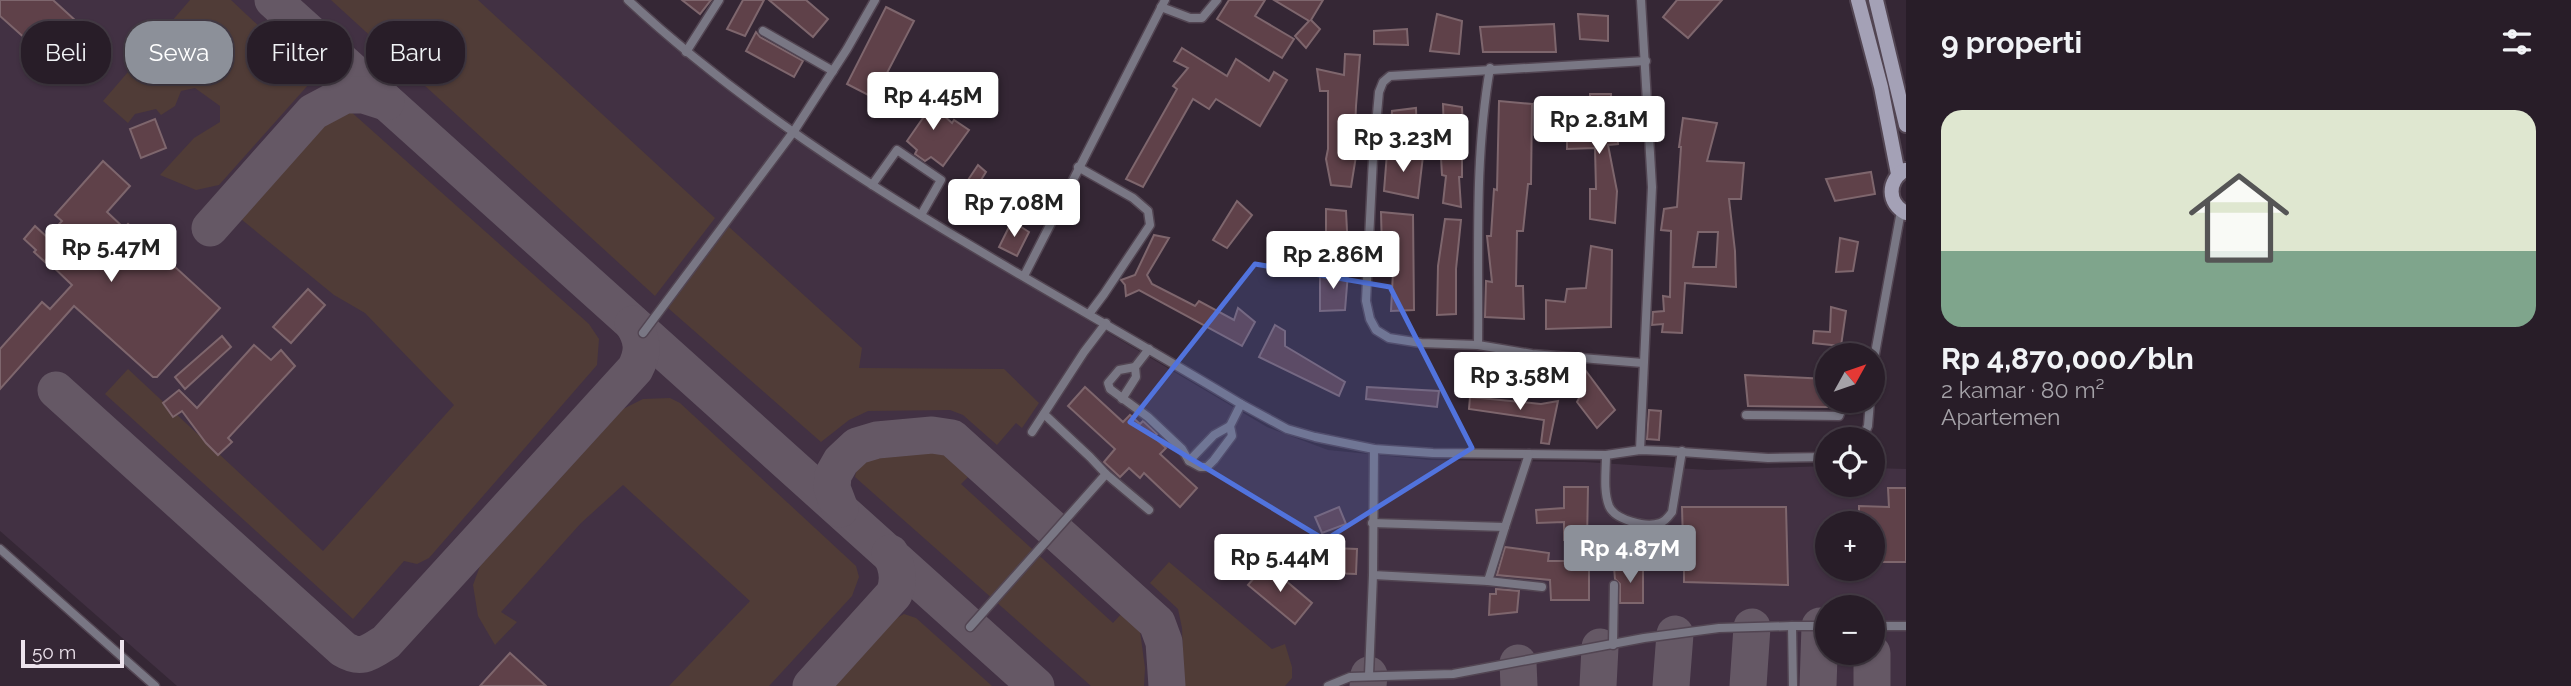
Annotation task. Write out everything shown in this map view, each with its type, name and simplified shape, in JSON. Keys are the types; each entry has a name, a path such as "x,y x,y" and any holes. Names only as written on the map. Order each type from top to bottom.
{"street":[{"path":"1858,0 1902,172 1892,183 1891,193 1894,203 1904,212"},
{"path":"1875,1 1906,125"}],"lane":[{"path":"628,0 686,52 872,185 1287,429 1315,438 1374,449 1433,453 1606,455 1640,450 1768,458 1815,457"},
{"path":"686,52 719,0"},
{"path":"643,333 794,131 875,0"},
{"path":"1024,276 1163,4 1190,18 1202,18 1217,0"},
{"path":"1640,450 1652,187 1641,0"},
{"path":"763,31 833,71"},
{"path":"1643,363 1389,338 1372,324 1366,301 1379,92 1383,82 1390,76 1490,68 1646,61"},
{"path":"1478,345 1480,166 1484,103 1490,68"},
{"path":"872,185 897,150 941,180 921,215"},
{"path":"1078,167 1133,198 1148,211 1150,225 1089,314"},
{"path":"1878,343 1904,212"},
{"path":"1031,432 1105,323"},
{"path":"1149,349 1135,367 1119,370 1108,383 1110,389 1148,417 1182,449 1189,461 1199,467 1207,467 1232,436 1230,426"},
{"path":"1122,399 1136,377 1135,367"},
{"path":"1189,461 1214,435 1230,426 1241,404"},
{"path":"1746,415 1839,416 1840,413"},
{"path":"1044,414 1106,474 1149,510"},
{"path":"1369,675 1374,449"},
{"path":"1606,455 1606,489 1609,506 1614,513 1626,519 1659,524 1672,512 1682,451"},
{"path":"1488,581 1529,454"},
{"path":"970,626 1106,474"},
{"path":"1372,523 1505,527"},
{"path":"0,548 155,686"},
{"path":"1373,575 1488,581 1542,587"},
{"path":"1613,645 1614,585"},
{"path":"1793,626 1793,686"},
{"path":"1328,686 1350,677 1369,675 1453,674 1719,628 1815,626"},
{"path":"1885,626 1906,626"}],"highlighted area":[{"path":"1255,264 1390,287 1472,448 1325,540 1130,422"}],"shaded area":[{"path":"0,0 623,0 690,60 788,136 979,256 1267,427 1328,450 1430,460 1585,462 1708,470 1815,466 1815,497 1885,497 1885,468 1906,469 1906,686 177,686 0,531"},
{"path":"190,0 231,0 253,21 247,21 247,84 309,84 219,185 196,190 160,175 194,138 220,122 220,106 195,88 181,91 175,106 161,115 156,109 135,114 128,123 103,101 125,75 125,84 233,84 233,21 172,21"},
{"path":"331,0 478,0 715,218 655,296 423,84 465,84 465,21 366,21 366,32"},
{"path":"349,110 589,324 599,339 597,365 429,558 417,564 404,561 353,619 105,394 128,369 323,551 454,405 365,313 334,295 236,215 236,209 313,124 326,116"},
{"path":"728,226 862,348 859,368 1004,369 1039,403 1022,428 1016,423 997,445 963,415 950,410 868,411 849,420 821,442 668,308"},
{"path":"670,398 680,403 856,566 859,577 852,596 769,686 669,686 750,601 623,485 581,523 501,612 517,622 495,645 478,616 473,585 480,566 623,409 643,399"},
{"path":"937,446 968,477 961,484 1113,623 1122,613 1140,631 1145,668 1144,686 1091,686 855,477 857,467 875,457"},
{"path":"1169,562 1272,649 1285,644 1292,667 1292,678 1285,686 1184,686 1182,628 1178,609 1150,583"},
{"path":"904,614 916,618 992,686 835,686 893,620"}],"building":[{"path":"0,0 53,0 76,21 21,21 21,35 0,16"},
{"path":"682,0 711,0 700,14"},
{"path":"743,0 764,0 745,36 727,29"},
{"path":"769,0 806,0 828,19 813,37"},
{"path":"1229,0 1265,0 1255,16 1294,39 1282,58 1217,19"},
{"path":"1274,0 1323,0 1311,20 1320,29 1306,48 1295,36 1309,21"},
{"path":"1677,0 1722,0 1688,38 1663,17"},
{"path":"886,7 914,21 874,98 847,84"},
{"path":"1437,14 1462,21 1459,54 1430,51"},
{"path":"1578,14 1608,16 1608,41 1580,39"},
{"path":"1554,24 1556,52 1483,52 1480,27"},
{"path":"1407,29 1408,45 1374,44 1374,31"},
{"path":"756,32 760,37 803,61 794,77 746,51"},
{"path":"1182,48 1227,76 1236,59 1269,81 1274,72 1287,80 1260,126 1216,99 1209,109 1193,99 1143,187 1126,179 1177,89 1173,86 1188,68 1174,61"},
{"path":"1345,54 1360,55 1356,156 1351,187 1331,185 1326,159 1328,91 1320,91 1317,69 1344,75"},
{"path":"908,94 929,109 932,105 952,123 954,120 969,130 943,166 931,157 925,161 915,154 917,150 907,141 925,115 897,111"},
{"path":"1590,94 1611,94 1611,122 1616,125 1618,144 1608,145 1617,191 1615,223 1590,219 1590,189 1596,189 1595,148 1567,149 1567,128 1590,124"},
{"path":"1499,101 1532,104 1531,184 1528,184 1523,231 1517,231 1516,286 1523,286 1524,319 1485,317 1486,281 1492,282 1487,236 1491,236 1494,189 1497,190"},
{"path":"1443,104 1462,107 1463,132 1444,135"},
{"path":"1416,108 1417,139 1391,130 1392,111"},
{"path":"1683,118 1717,123 1707,161 1744,163 1741,199 1729,199 1736,287 1685,283 1682,333 1662,332 1663,324 1652,325 1653,312 1664,311 1663,296 1670,297 1671,231 1661,230 1664,209 1677,207","holes":["1698,232 1718,232 1716,267 1693,267"]},
{"path":"155,119 166,148 141,158 130,129"},
{"path":"1387,153 1423,156 1418,198 1384,191"},
{"path":"1441,158 1462,159 1462,177 1459,177 1461,207 1443,203 1446,176 1442,175"},
{"path":"103,161 130,186 107,212 124,228 128,224 220,308 157,377 153,377 74,306 0,389 0,349 42,302 50,309 72,285 34,252 36,250 24,239 35,226 47,237 62,221 55,215"},
{"path":"978,165 986,172 976,188 966,183"},
{"path":"1871,172 1875,194 1835,201 1826,179"},
{"path":"1237,201 1252,215 1227,248 1213,240"},
{"path":"1326,209 1346,211 1348,251 1326,252"},
{"path":"1381,212 1413,215 1414,310 1391,311 1394,252 1382,251"},
{"path":"1445,219 1461,220 1456,269 1456,314 1437,315 1438,266"},
{"path":"1012,221 1029,232 1017,256 999,247"},
{"path":"1154,235 1169,238 1147,275 1152,284 1195,306 1199,301 1234,320 1238,308 1255,322 1242,346 1139,290 1126,296 1125,285 1121,280 1135,275"},
{"path":"1840,238 1858,242 1853,271 1836,272"},
{"path":"1591,246 1612,250 1611,327 1546,329 1546,300 1565,302 1567,289 1586,288"},
{"path":"1320,273 1348,273 1345,310 1320,311"},
{"path":"308,289 325,305 291,343 273,327"},
{"path":"1831,307 1846,311 1841,343 1813,343 1814,331 1830,332"},
{"path":"1275,325 1285,331 1285,346 1345,382 1339,396 1259,357"},
{"path":"222,336 231,347 185,389 175,377"},
{"path":"254,345 271,360 281,350 295,366 228,438 232,442 218,455 182,411 173,417 163,403 179,390 197,408"},
{"path":"1586,371 1615,410 1597,428 1577,402 1585,387 1577,379"},
{"path":"1745,375 1815,378 1815,407 1748,406"},
{"path":"1085,387 1123,422 1130,415 1140,424 1143,421 1157,434 1154,437 1166,448 1160,454 1197,488 1180,507 1144,473 1140,478 1129,468 1120,477 1104,462 1115,449 1068,406"},
{"path":"1367,387 1439,391 1437,407 1366,399"},
{"path":"1470,397 1541,404 1558,401 1549,444 1541,443 1544,420 1469,409"},
{"path":"1649,410 1661,411 1659,440 1647,439"},
{"path":"1564,487 1588,487 1587,541 1564,540 1564,522 1537,523 1536,510 1564,508"},
{"path":"1888,488 1906,488 1906,562 1885,562 1885,511 1859,511 1859,506 1889,507"},
{"path":"1339,507 1346,524 1322,533 1315,517"},
{"path":"1682,507 1786,507 1788,585 1684,582 1684,560 1655,559 1655,542 1683,543"},
{"path":"1505,547 1549,553 1548,561 1589,561 1589,600 1551,600 1550,580 1497,575"},
{"path":"1331,548 1357,549 1356,574 1330,573"},
{"path":"1266,564 1312,603 1295,624 1248,585"},
{"path":"1614,567 1643,570 1643,603 1620,603 1620,584 1615,579"},
{"path":"1496,589 1519,591 1517,612 1489,615 1490,594 1496,594"},
{"path":"510,653 546,686 480,686"}],"taxiway":[{"path":"273,0 1036,686"},
{"path":"210,228 313,112 345,95 364,95 386,102"},
{"path":"56,390 343,649 360,655 386,642 635,369 641,346 633,324"},
{"path":"840,509 832,488 833,475 841,461 857,446 877,440 932,435 952,438 1157,623 1164,642 1167,686"},
{"path":"811,686 894,594 897,574 890,553"},
{"path":"1748,686 1752,627"},
{"path":"1671,686 1675,634"},
{"path":"1598,686 1600,647"},
{"path":"1518,663 1519,686"},
{"path":"1818,686 1819,665"},
{"path":"1872,665 1872,686"},
{"path":"1368,686 1369,675"}]}
